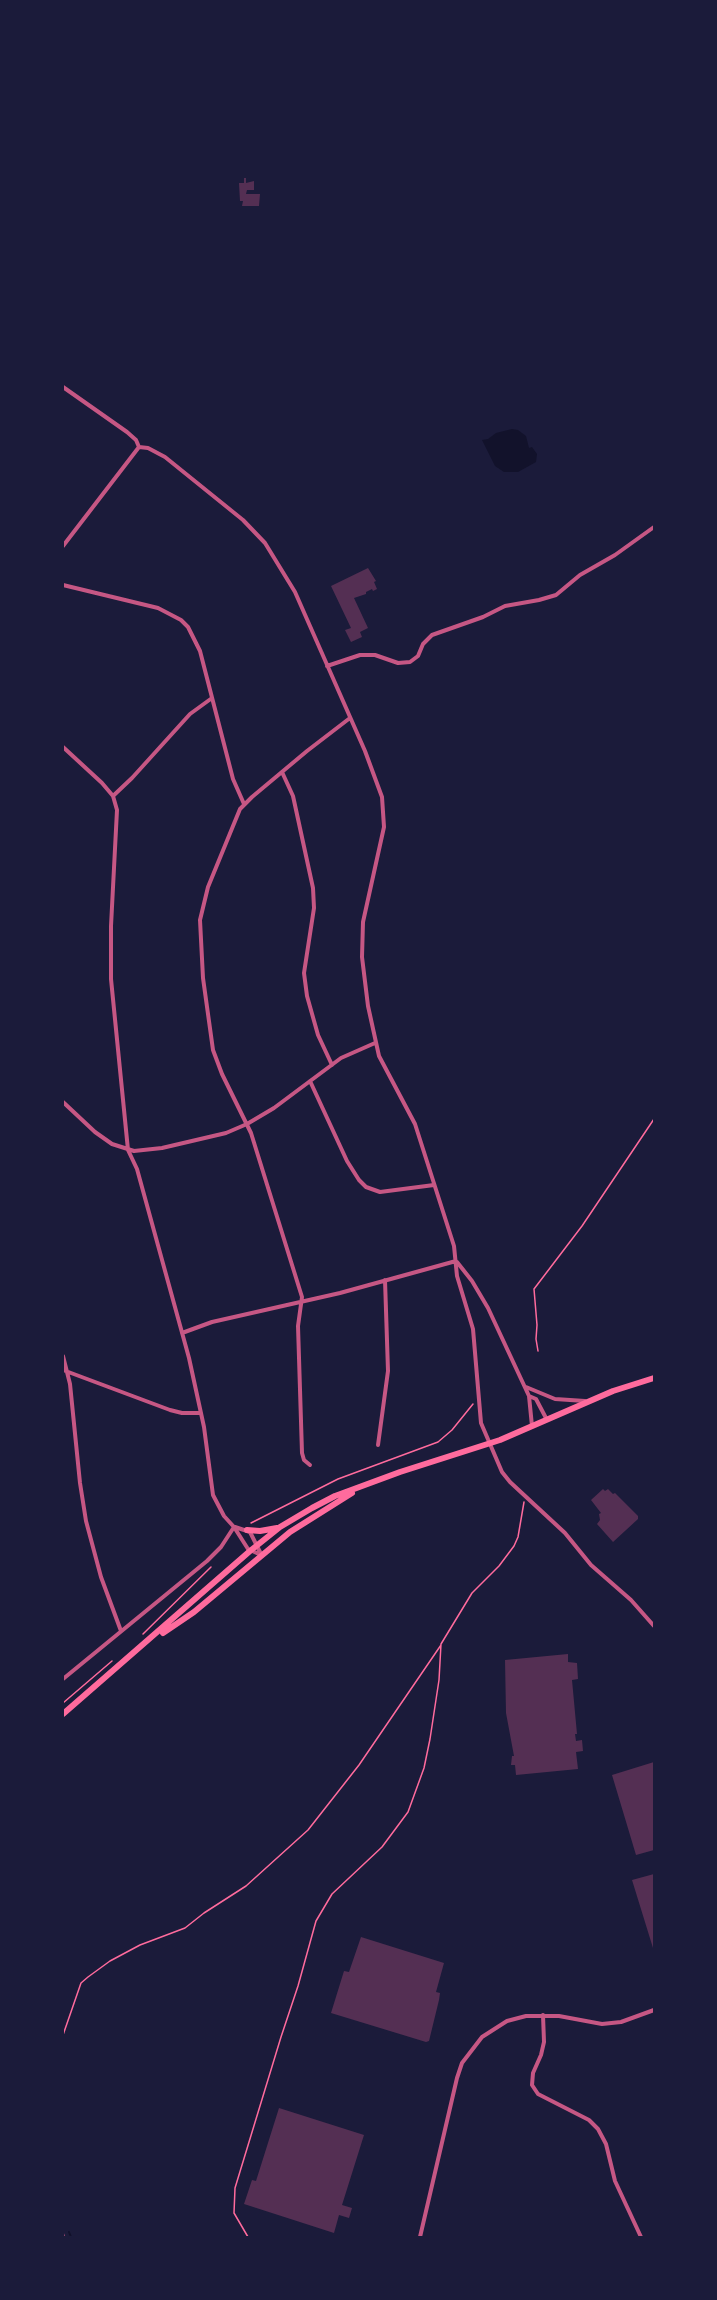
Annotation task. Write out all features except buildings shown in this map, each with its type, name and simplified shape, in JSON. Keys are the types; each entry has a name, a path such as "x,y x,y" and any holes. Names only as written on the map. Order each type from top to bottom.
{"highway":[{"path":"63,1714 256,1546 280,1527 323,1501 400,1472 500,1440 589,1401 654,1378"},
{"path":"149,1641 186,1618 303,1523 360,1487"},
{"path":"248,1528 260,1531 280,1527"}],"street":[{"path":"63,387 127,432 136,440 139,447"},
{"path":"63,546 139,447"},
{"path":"139,447 148,448 165,457 255,532 272,554 290,583 375,775 384,808 383,839 364,910 361,946 364,982 375,1043 382,1063 415,1124 454,1246 460,1291 473,1329 482,1427 506,1477 525,1498 565,1533 591,1565 631,1600 654,1626"},
{"path":"327,666 360,655 375,655 402,664 411,662 418,656 423,644 432,635 505,606 556,595 580,575 615,555 654,527"},
{"path":"63,585 158,608 181,620 188,627 200,651 233,779 244,804"},
{"path":"113,796 190,714 212,698"},
{"path":"310,1465 304,1460 302,1453 298,1326 301,1302 298,1283 247,1124 222,1074 213,1050 206,1008 200,931 201,912 208,887 236,816 244,804 333,729 350,718"},
{"path":"63,747 102,783 113,796 117,810 111,926 111,979 128,1150 137,1169 182,1333 201,1413 213,1495 224,1516 250,1551 261,1555"},
{"path":"282,772 293,796 313,888 314,908 304,973 307,996 318,1035 332,1065"},
{"path":"63,1102 103,1139 128,1150 162,1148 226,1132 247,1124 274,1108 350,1053 375,1043"},
{"path":"310,1081 347,1161 366,1187 380,1192 434,1185"},
{"path":"182,1333 212,1322 301,1302 456,1262"},
{"path":"456,1262 468,1275 488,1308 525,1386 529,1396 532,1426"},
{"path":"378,1445 388,1371 385,1280"},
{"path":"63,1356 70,1384 84,1515 101,1577 121,1631"},
{"path":"65,1371 170,1410 182,1413 201,1413"},
{"path":"525,1386 555,1399 589,1401"},
{"path":"529,1396 536,1399 547,1420"},
{"path":"63,1679 207,1561 221,1547 234,1527"},
{"path":"234,1527 248,1528 261,1555"},
{"path":"420,2237 453,2091 462,2064 475,2044 498,2025 520,2017 543,2015 602,2024 621,2022 654,2010"},
{"path":"543,2015 542,2055 533,2073 532,2085 538,2094 589,2120 598,2129 606,2144 615,2181 641,2237"}],"path":[{"path":"538,1351 534,1289 595,1208 654,1119"},
{"path":"248,1528 261,1516 338,1479 438,1442 452,1430 473,1405 480,1402"},
{"path":"63,2035 81,1983 88,1977 110,1961 149,1940 185,1928 204,1912 246,1886 308,1830 365,1757 441,1644 472,1593 499,1566 514,1546 518,1537 525,1498"},
{"path":"138,1638 211,1567"},
{"path":"248,2237 234,2213 235,2188 316,1921 332,1894 393,1834 415,1798 430,1739 439,1680 441,1644"},
{"path":"63,1703 118,1655"},
{"path":"63,2232 64,2237"}],"shaded area":[{"path":"512,429 526,436 529,448 532,447 537,454 536,462 518,472 504,472 495,466 482,440"}],"waterway":[{"path":"69,2232 71,2237"}]}
